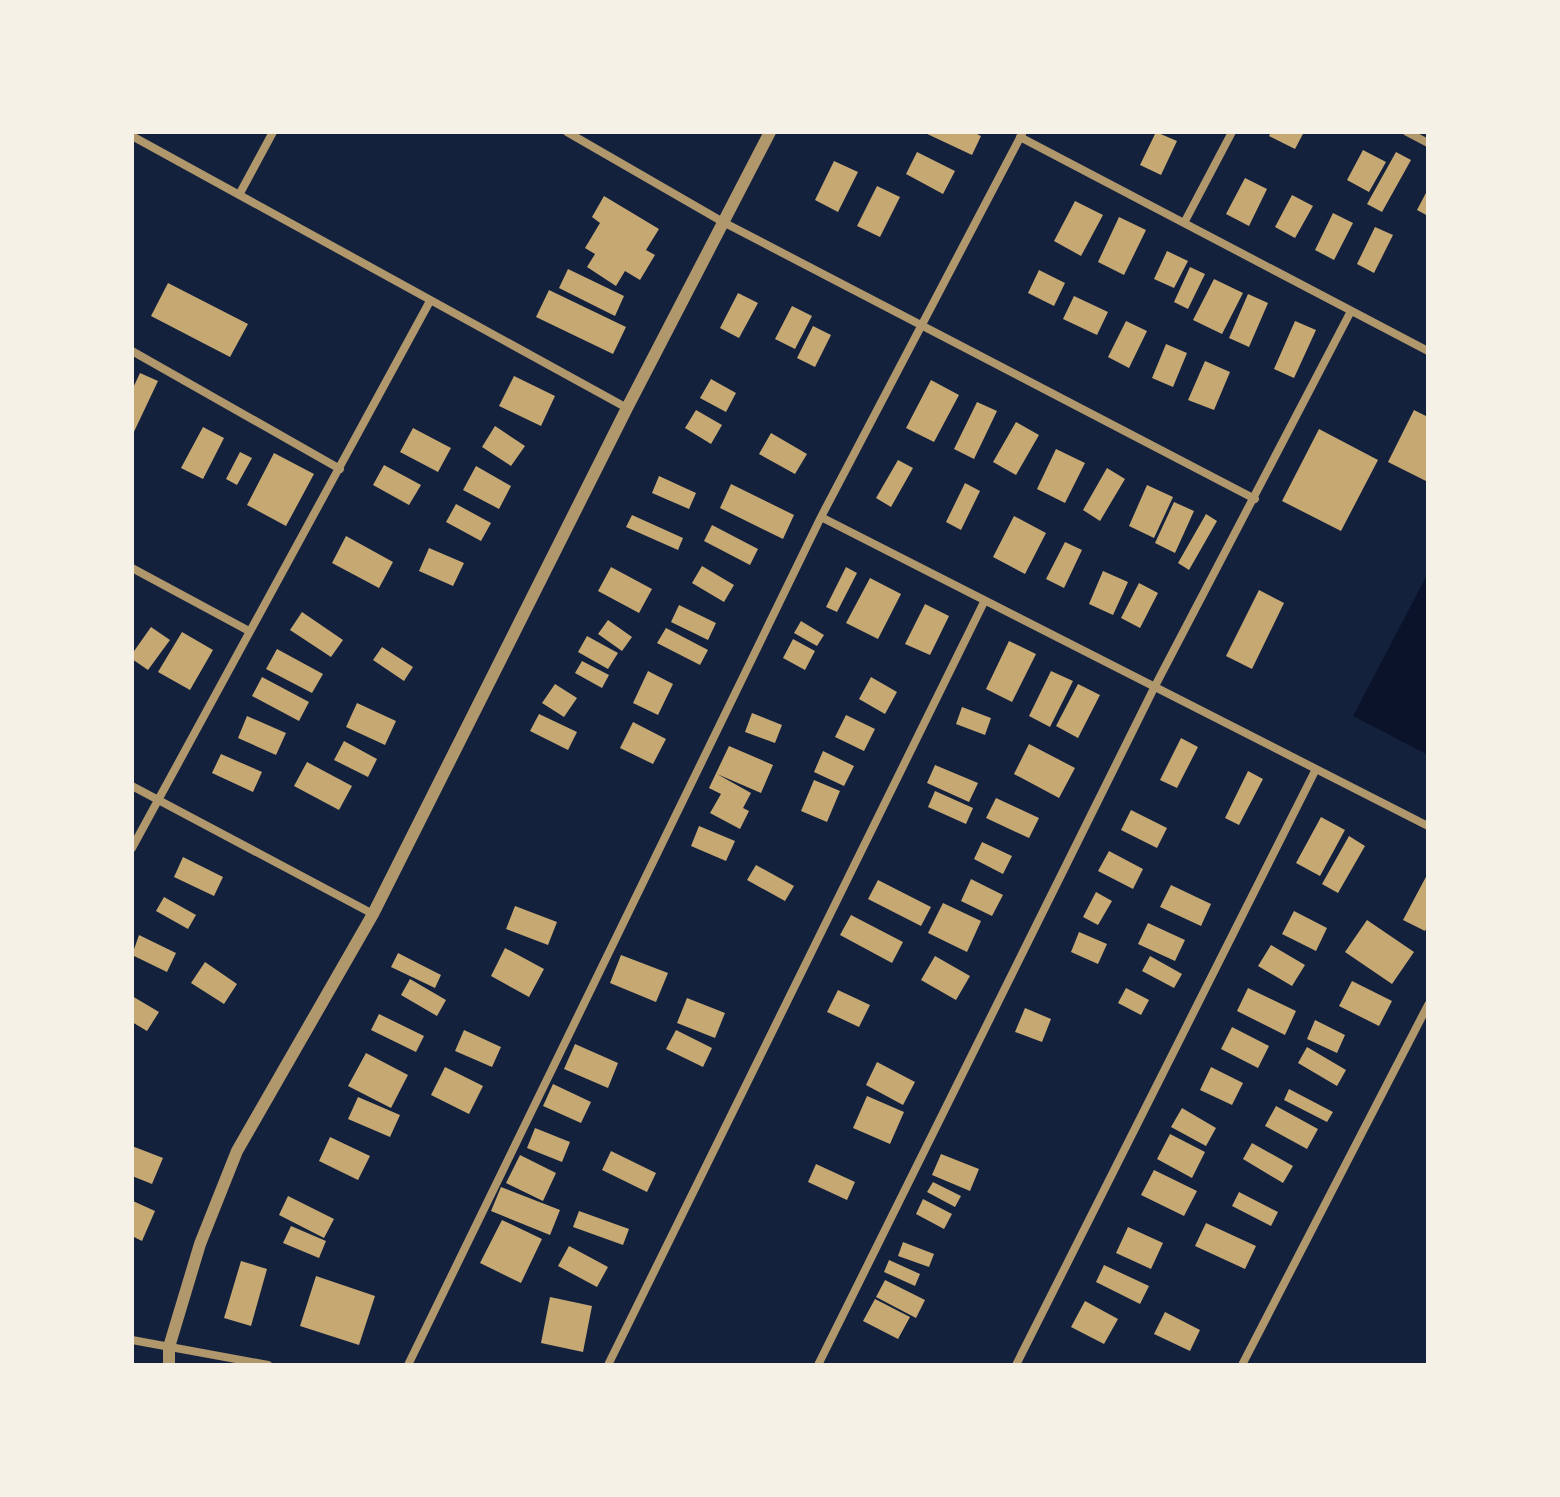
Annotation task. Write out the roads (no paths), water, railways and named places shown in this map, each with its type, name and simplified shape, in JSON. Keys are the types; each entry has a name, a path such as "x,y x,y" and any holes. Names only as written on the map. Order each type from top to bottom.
{"street":[{"path":"239,195 273,132"},
{"path":"567,132 723,222 1255,499"},
{"path":"169,1365 169,1347 200,1244 237,1151 373,914 627,408 770,132"},
{"path":"1184,223 1232,132"},
{"path":"1407,132 1428,143"},
{"path":"408,1365 821,517 1021,135 1428,351"},
{"path":"132,136 627,408"},
{"path":"132,848 430,301"},
{"path":"818,1365 1154,688 1351,311"},
{"path":"133,354 340,469"},
{"path":"821,517 1428,826"},
{"path":"132,568 249,631"},
{"path":"608,1365 984,602"},
{"path":"1016,1365 1316,769"},
{"path":"132,786 373,914"},
{"path":"1242,1365 1428,1005"},
{"path":"132,1340 268,1365"}],"water":[{"path":"1428,573 1428,755 1353,716"}]}
